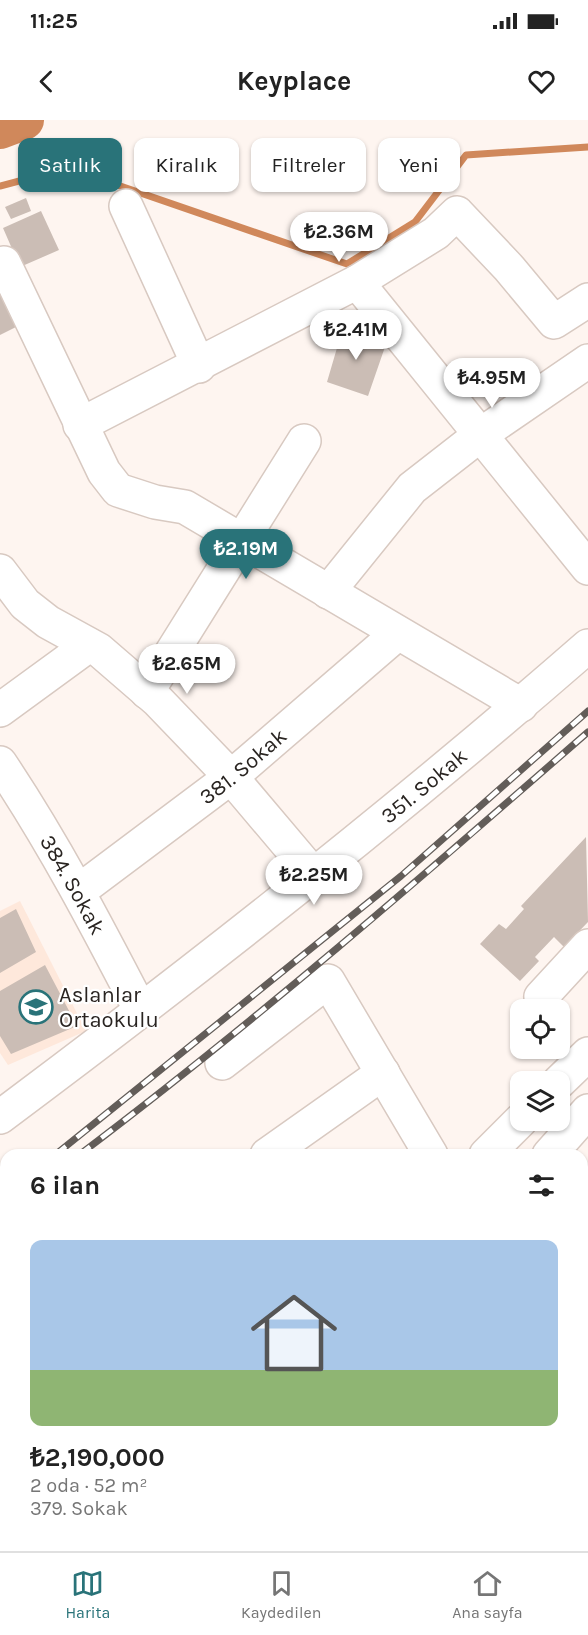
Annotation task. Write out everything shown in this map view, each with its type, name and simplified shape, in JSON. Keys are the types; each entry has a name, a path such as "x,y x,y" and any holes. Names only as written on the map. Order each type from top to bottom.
{"main road":[{"path":"126,206 199,366"},
{"path":"80,425 199,366 357,282 436,233 457,213 509,268 588,359 480,435 412,488 328,592"},
{"path":"4,263 80,425 104,472 118,490 155,502 185,507 521,705"},
{"path":"357,282 588,568"},
{"path":"554,322 588,300"},
{"path":"147,692 304,441"},
{"path":"4,586 48,622 99,650 147,692 231,777 313,874"},
{"name":"381. Sokak","path":"79,891 231,777 398,633"},
{"path":"0,710 89,645"},
{"name":"351. Sokak","path":"0,1117 141,1011 474,746 588,646"},
{"name":"384. Sokak","path":"0,763 33,811 79,891 141,1011"},
{"path":"542,999 588,946"},
{"path":"222,1063 328,981 427,1149"},
{"path":"275,1149 383,1073"},
{"path":"554,1149 588,1112"},
{"path":"492,1149 510,1131"}],"shaded area":[{"name":"Aslanlar Ortaokulu","path":"20,901 86,1031 8,1065 0,1053 0,911"}],"building":[{"path":"26,198 31,211 11,219 5,207"},
{"path":"41,211 59,250 20,267 3,228"},
{"path":"0,291 18,326 0,335"},
{"path":"344,324 386,344 368,396 327,382"},
{"path":"586,837 588,922 564,947 554,937 535,957 539,961 520,981 480,944 499,924 506,929 524,909 521,906"},
{"path":"16,909 36,952 0,973 0,918"},
{"name":"Aslanlar Ortaokulu","path":"45,965 77,1026 11,1054 0,1036 0,991"}],"waterway":[{"path":"0,129 24,120"},
{"path":"0,186 68,168 347,264 415,222 466,155 588,147"}],"railway":[{"path":"62,1149 401,876 588,711"},
{"path":"87,1149 274,1001 588,732"}],"place":[{"name":"Aslanlar Ortaokulu","path":"36,1007"}]}
